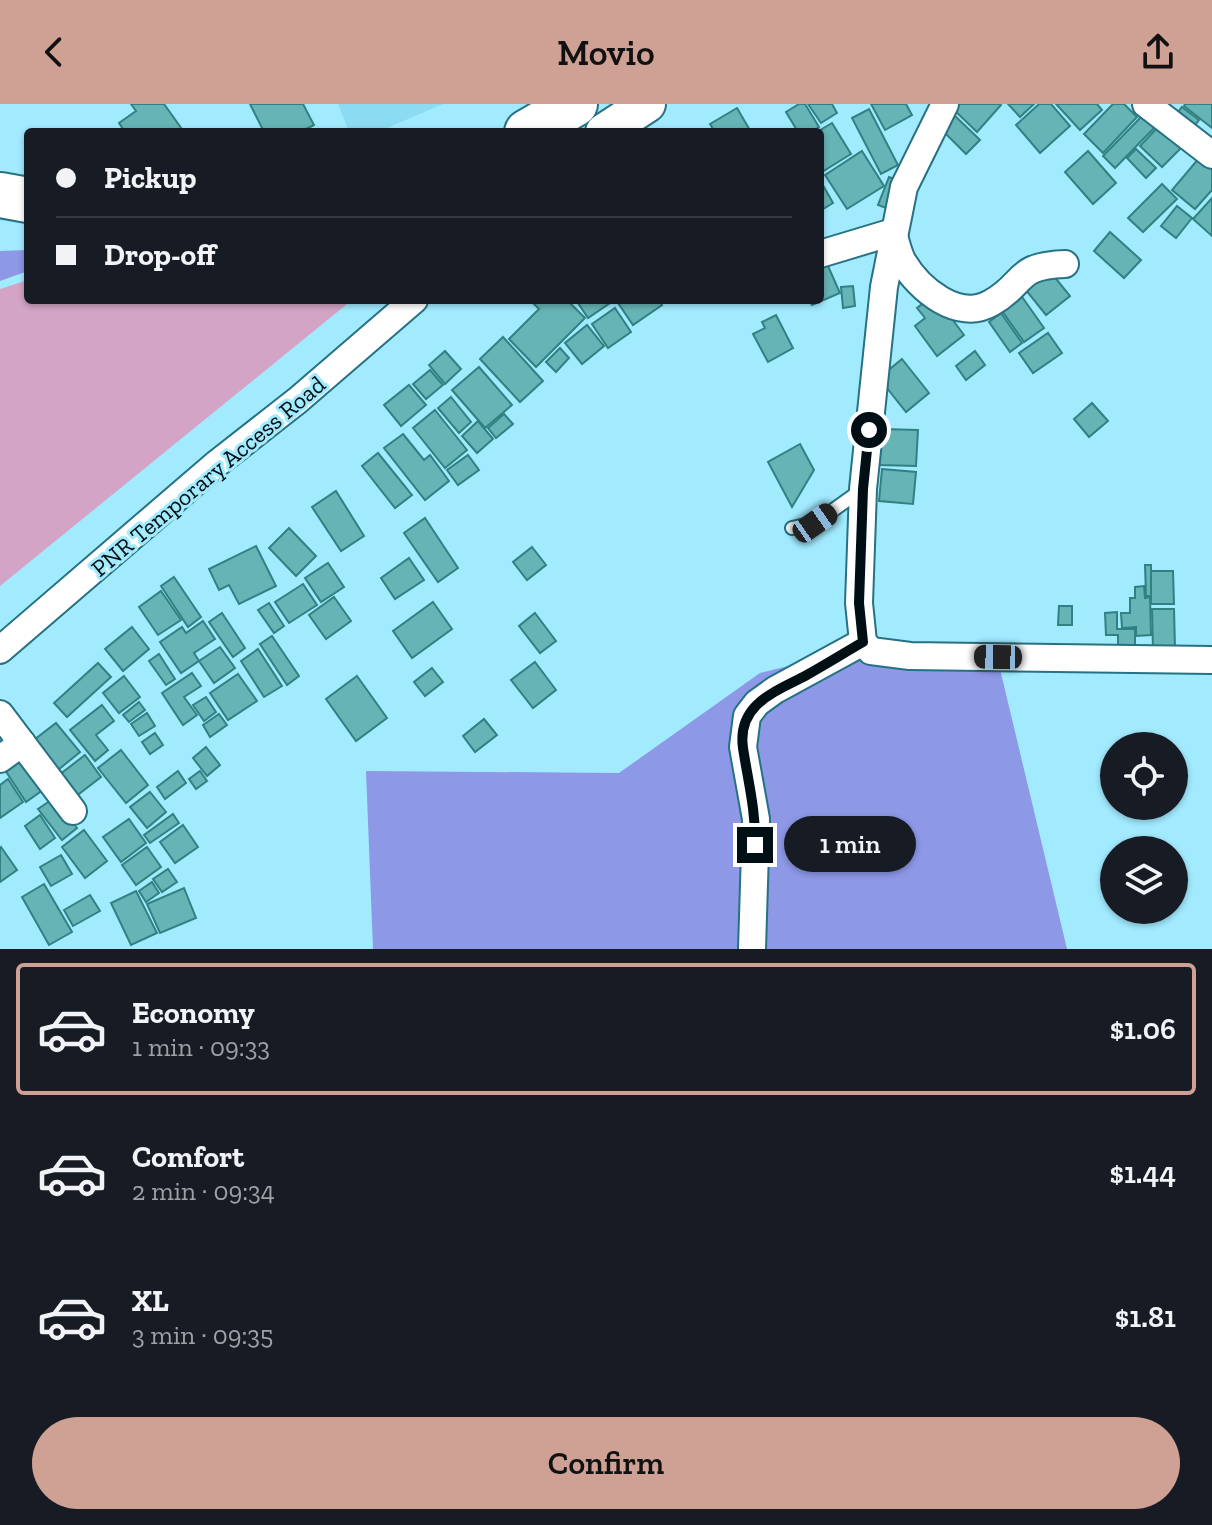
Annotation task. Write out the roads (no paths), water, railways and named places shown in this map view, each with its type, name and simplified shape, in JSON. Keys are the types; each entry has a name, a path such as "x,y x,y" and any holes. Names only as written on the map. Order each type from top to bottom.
{"highway":[{"path":"534,128 575,104"},
{"path":"0,195 24,199"}],"main road":[{"path":"610,128 647,104"}],"street":[{"path":"945,104 904,187 884,287 863,489 859,603 863,642 871,651 910,656 1212,660"},
{"path":"1146,104 1212,155"},
{"path":"824,253 893,232"},
{"path":"893,232 901,259 913,275 926,289 956,308 973,309 991,303 1028,270 1042,265 1065,264"},
{"name":"PNR Temporary Access Road","path":"0,650 215,465 298,400 409,304"},
{"path":"752,949 756,819 743,747 747,716 757,703 775,690 863,642"},
{"path":"0,714 73,811"},
{"path":"0,759 22,743"}],"lane":[{"path":"792,528 815,523 863,489"}]}
